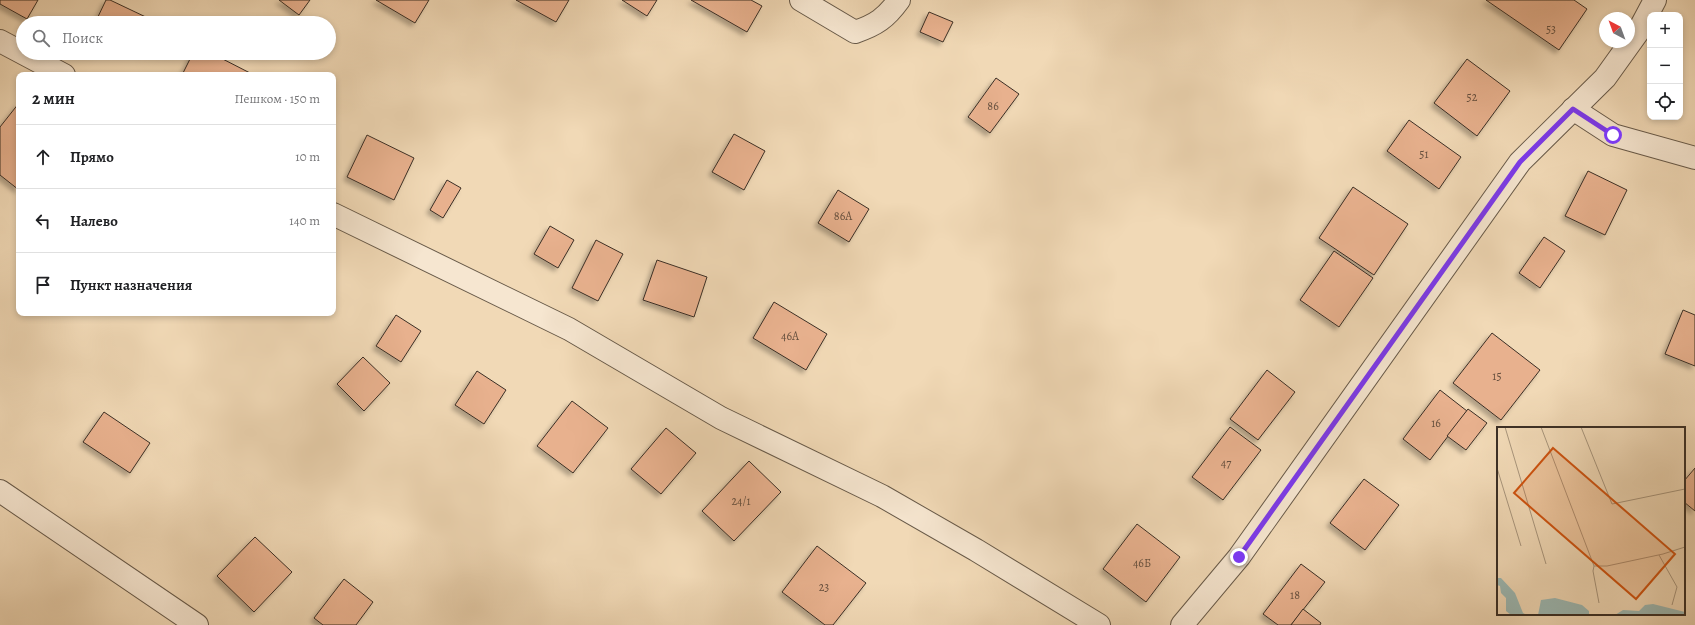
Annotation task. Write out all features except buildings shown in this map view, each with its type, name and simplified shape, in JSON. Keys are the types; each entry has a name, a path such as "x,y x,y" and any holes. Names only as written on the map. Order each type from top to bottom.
{"street":[{"path":"801,0 856,32 873,26 890,12 899,0"},
{"path":"1182,625 1239,557 1520,162 1605,78 1638,32 1655,0"},
{"path":"0,41 16,50"},
{"path":"36,60 58,72"},
{"path":"1573,109 1613,135 1695,158"},
{"path":"336,215 569,329 721,418 882,496 976,550 1099,625"},
{"path":"0,491 197,625"}],"route":[{"path":"1239,557 1359,386 1520,162 1573,109 1613,135"}]}
